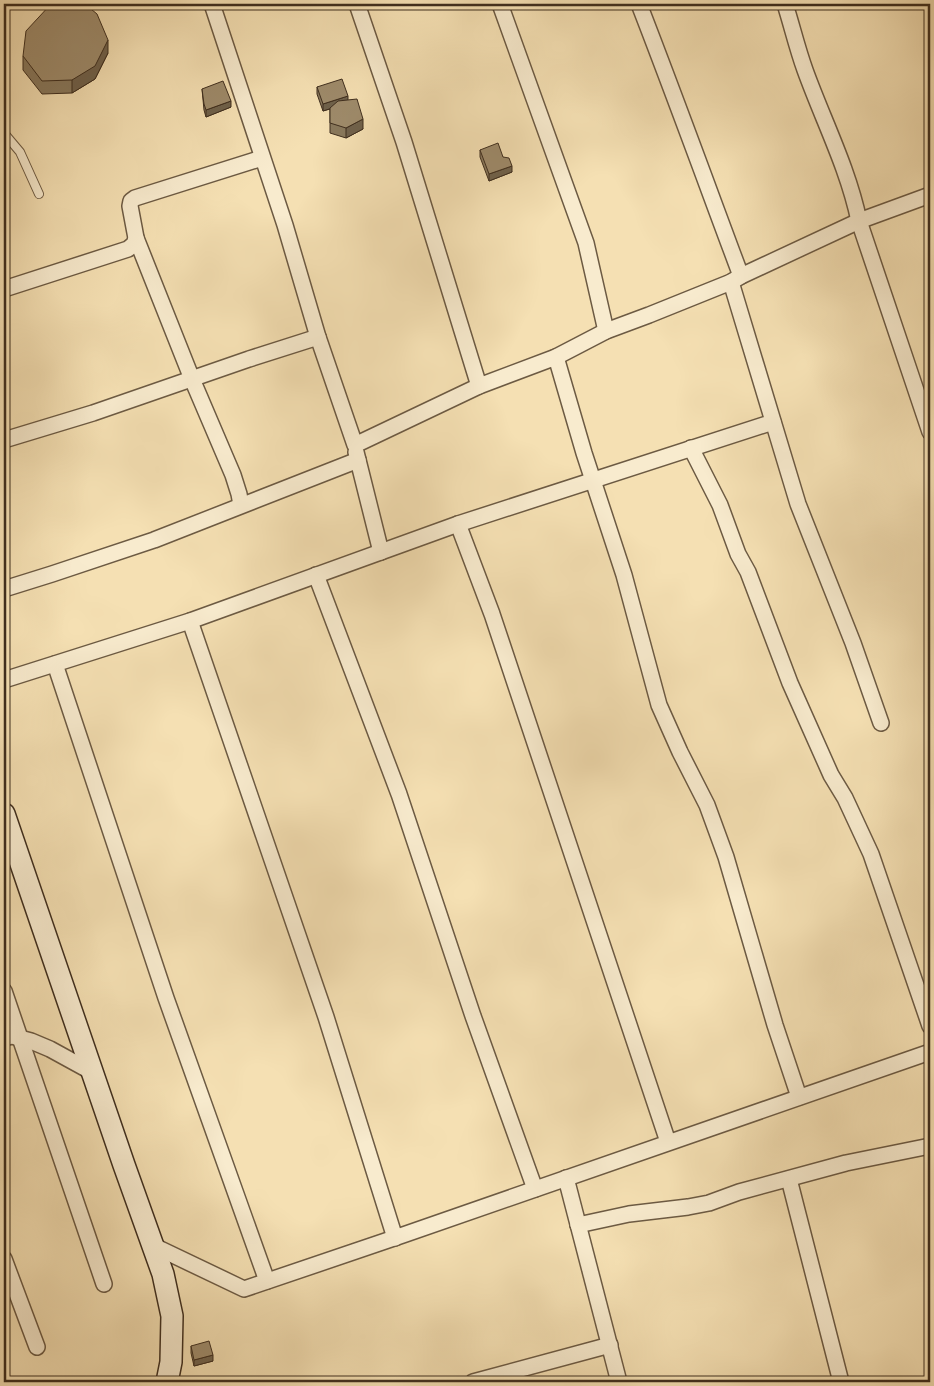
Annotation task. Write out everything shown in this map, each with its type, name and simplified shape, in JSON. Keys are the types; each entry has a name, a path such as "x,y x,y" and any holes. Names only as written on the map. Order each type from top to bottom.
{"street":[{"path":"212,4 285,225 318,337 356,453 381,552"},
{"path":"357,4 407,151 479,386"},
{"path":"500,4 586,242 606,331"},
{"path":"639,4 670,83 736,279 773,422 798,504 853,643 881,723"},
{"path":"785,4 805,69 856,202 859,221 930,432"},
{"path":"240,505 239,494 233,475 192,379 136,238 130,206 131,201 135,198 262,158"},
{"path":"4,589 154,540 240,505 356,453 479,386 556,357 606,331 736,279 859,221 930,195"},
{"path":"4,289 128,249 134,244 136,238"},
{"path":"4,440 93,413 318,337"},
{"path":"556,357 624,575 659,705 680,752 707,804 726,857 775,1025 799,1097"},
{"path":"4,680 190,621 458,524 773,422"},
{"path":"691,448 720,505 738,554 748,572 790,683 827,767 849,805 871,854 930,1026"},
{"path":"458,524 492,614 668,1142"},
{"path":"316,575 399,794 473,1016 535,1189"},
{"path":"190,621 326,1017 395,1238"},
{"path":"55,664 166,998 266,1281"},
{"path":"4,814 163,1274 172,1316 171,1362 167,1382"},
{"path":"4,991 104,1284"},
{"path":"4,1038 12,1036 32,1041 92,1072"},
{"path":"152,1245 244,1288 395,1238 930,1052"},
{"path":"578,1225 629,1214 709,1203 739,1192 846,1163 930,1146"},
{"path":"566,1178 620,1382"},
{"path":"789,1179 841,1382"},
{"path":"4,1259 37,1347"},
{"path":"473,1382 610,1345"}],"lane":[{"path":"4,133 20,152 39,194"}],"building":[{"path":"51,4 91,9 97,14 108,40 95,66 72,80 42,81 23,56 26,31"},
{"path":"342,79 348,96 323,104 317,87"},
{"path":"223,81 231,101 206,110 202,89"},
{"path":"357,99 363,119 346,128 330,123 330,108 338,101"},
{"path":"498,143 503,157 509,158 512,166 489,174 480,150"},
{"path":"209,1341 213,1355 194,1360 191,1346"}]}
